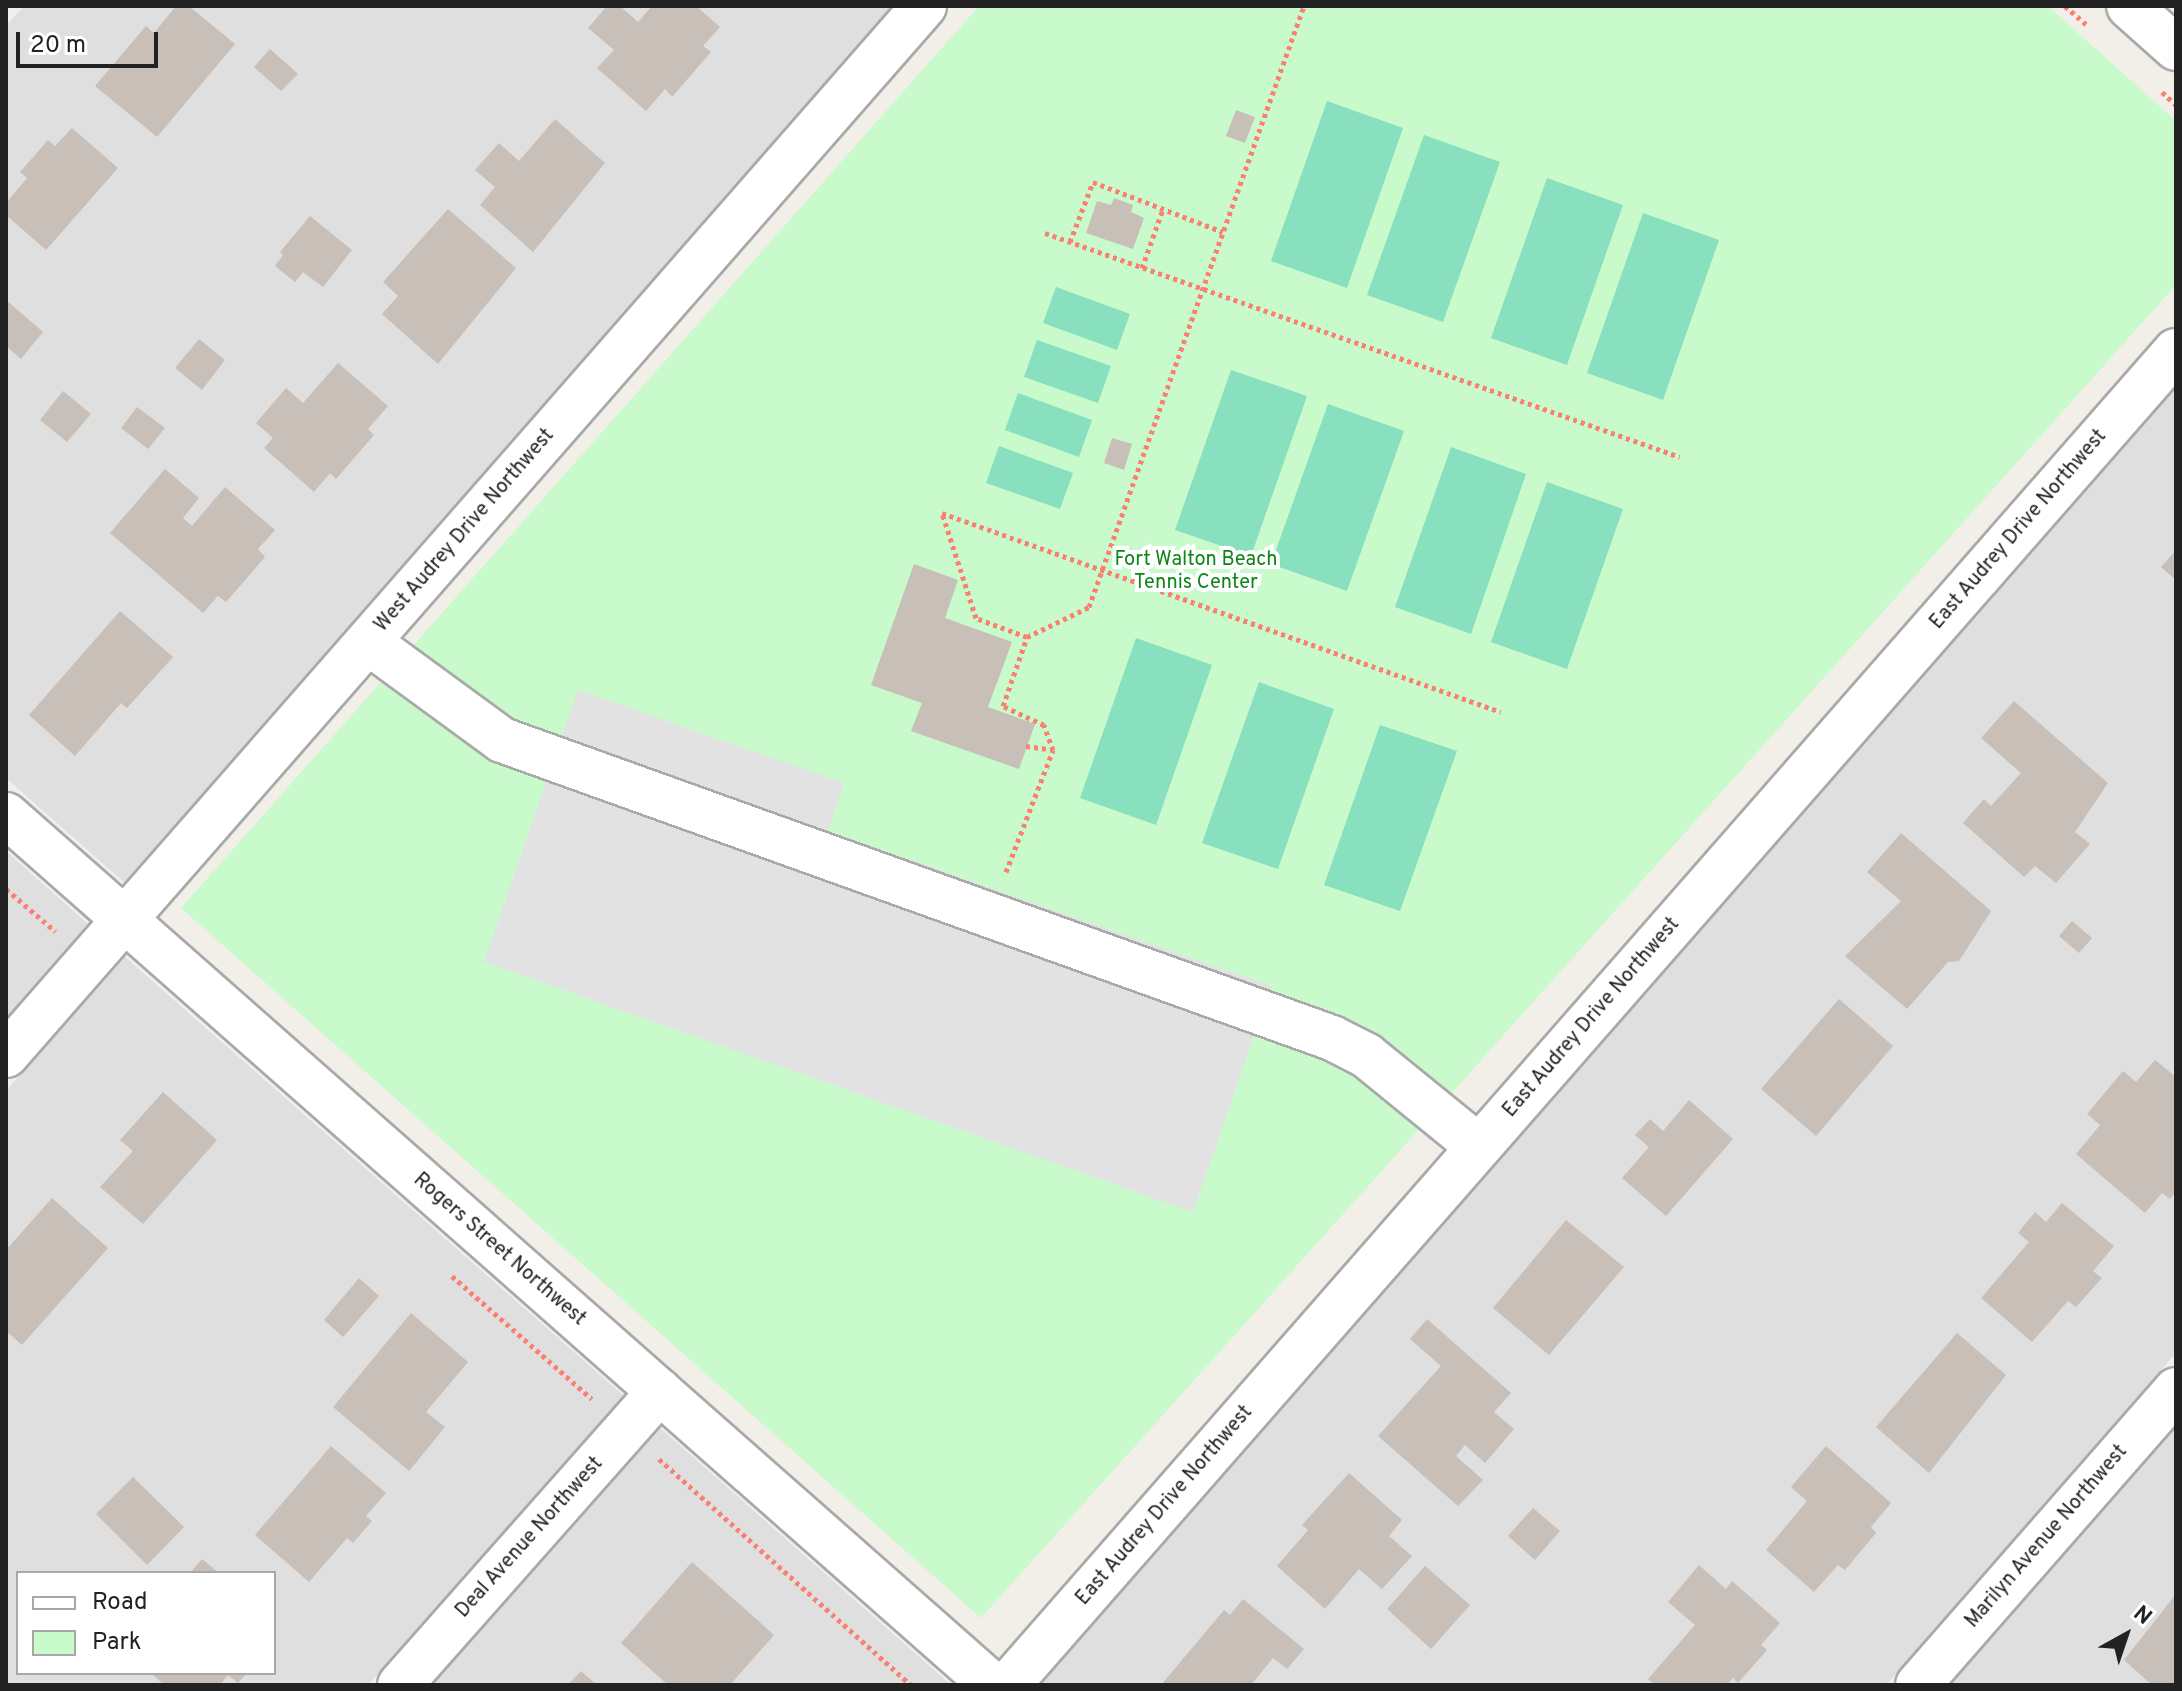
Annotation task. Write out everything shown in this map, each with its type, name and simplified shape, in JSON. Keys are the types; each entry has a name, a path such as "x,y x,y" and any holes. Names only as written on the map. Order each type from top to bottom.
{"street":[{"name":"West Audrey Drive Northwest","path":"6,1055 924,6"},
{"path":"2129,6 2176,48"},
{"name":"East Audrey Drive Northwest","path":"1008,1685 2176,351"},
{"path":"368,642 502,740 1332,1038 1367,1056 1479,1147"},
{"name":"Rogers Street Northwest","path":"6,815 992,1685"},
{"name":"Marilyn Avenue Northwest","path":"1918,1685 2176,1390"},
{"name":"Deal Avenue Northwest","path":"400,1685 660,1391"}],"path":[{"path":"989,915 1053,750 1044,725 1003,706 1027,637 1089,607 1304,6"},
{"path":"1070,242 1093,182 1223,232"},
{"path":"1142,268 1163,209"},
{"path":"1045,233 1680,457"},
{"path":"1027,637 976,618 942,513 1501,712"},
{"path":"1026,746 1053,750"},
{"path":"6,889 92,958"},
{"path":"448,1272 911,1685"}],"shaded area":[{"path":"24,6 892,6 126,884 6,778 6,26"},
{"path":"2176,387 2176,1353 1886,1685 1040,1685"},
{"path":"578,690 844,783 828,831 1271,986 1193,1212 484,962"},
{"path":"6,851 89,925 6,1019"},
{"path":"125,957 624,1396 368,1685 6,1685 6,1091"},
{"path":"2176,1426 2176,1685 1949,1685"},
{"path":"660,1428 951,1685 432,1685"}],"green space":[{"name":"Fort Walton Beach Tennis Center","path":"979,6 2048,6 2176,121 2176,285 981,1618 181,908"},
{"path":"1327,101 1403,128 1347,288 1271,261"},
{"path":"1424,135 1500,162 1443,322 1367,295"},
{"path":"1547,178 1623,205 1567,365 1491,338"},
{"path":"1643,213 1719,240 1663,400 1587,373"},
{"path":"1056,287 1130,314 1117,350 1043,323"},
{"path":"1037,340 1111,366 1098,403 1024,377"},
{"path":"1231,370 1307,396 1251,556 1175,530"},
{"path":"1018,393 1092,420 1079,457 1005,430"},
{"path":"1328,404 1404,431 1347,591 1271,564"},
{"path":"999,446 1073,473 1060,509 986,483"},
{"path":"1451,447 1526,474 1471,634 1395,607"},
{"path":"1547,482 1623,509 1567,669 1491,642"},
{"path":"1136,638 1212,665 1156,825 1080,798"},
{"path":"1259,682 1334,709 1278,869 1202,843"},
{"path":"1380,725 1457,751 1400,911 1324,885"}],"building":[{"path":"176,6 189,6 235,44 157,137 95,86 146,26 154,33"},
{"path":"607,6 620,6 638,22 652,6 696,6 720,27 703,46 711,52 672,97 665,89 646,111 597,68 614,50 588,28"},
{"path":"270,49 298,74 281,91 254,67"},
{"path":"1236,110 1255,117 1245,143 1226,136"},
{"path":"555,119 605,163 533,252 480,205 495,187 475,170 499,143 519,161"},
{"path":"72,128 118,168 46,250 6,215 6,203 27,178 20,172 48,140 55,146"},
{"path":"1114,198 1133,205 1131,212 1144,218 1133,249 1086,233 1097,201 1111,205"},
{"path":"448,209 516,268 438,364 382,314 398,296 383,282"},
{"path":"310,216 352,250 323,287 303,272 295,282 275,266 283,255 280,252"},
{"path":"6,300 43,332 21,359 6,346"},
{"path":"199,339 225,360 202,390 175,368"},
{"path":"338,363 388,406 368,429 374,435 336,479 330,473 314,492 264,448 273,438 256,423 286,388 303,403"},
{"path":"63,391 91,414 67,442 40,420"},
{"path":"137,407 165,428 148,449 121,428"},
{"path":"1112,438 1132,444 1124,470 1104,463"},
{"path":"165,469 199,498 183,518 192,526 225,487 275,530 258,549 265,557 226,602 218,596 203,613 110,533"},
{"path":"2176,550 2176,580 2161,567"},
{"path":"914,564 958,580 945,618 1012,642 988,707 1035,724 1019,769 911,731 922,703 871,685"},
{"path":"120,611 173,657 127,708 121,703 75,756 29,715"},
{"path":"2014,701 2108,783 2075,832 2090,844 2056,883 2035,866 2024,877 1963,823 1984,799 1991,806 2021,773 1981,738"},
{"path":"1901,833 1991,911 1959,961 1948,962 1907,1009 1845,956 1901,901 1867,872"},
{"path":"2072,921 2092,938 2079,953 2059,936"},
{"path":"1839,999 1893,1046 1816,1136 1761,1089"},
{"path":"2155,1060 2176,1077 2176,1192 2170,1199 2162,1193 2145,1213 2076,1154 2100,1125 2087,1114 2123,1071 2136,1082"},
{"path":"163,1092 217,1140 143,1224 100,1187 133,1151 120,1140"},
{"path":"1689,1100 1733,1139 1666,1216 1622,1178 1649,1147 1635,1135 1650,1119 1663,1131"},
{"path":"52,1198 108,1248 22,1345 6,1331 6,1250"},
{"path":"2062,1203 2114,1246 2093,1271 2102,1278 2076,1307 2068,1301 2032,1342 1981,1298 2029,1242 2018,1233 2035,1212 2046,1222"},
{"path":"1566,1220 1624,1267 1549,1355 1493,1308"},
{"path":"359,1278 379,1296 343,1337 324,1320"},
{"path":"411,1313 468,1362 426,1412 445,1427 409,1471 333,1407"},
{"path":"1427,1319 1511,1393 1494,1412 1514,1429 1485,1463 1465,1445 1456,1456 1483,1480 1458,1506 1378,1436 1441,1366 1410,1339"},
{"path":"1957,1333 2006,1375 1929,1473 1876,1427"},
{"path":"331,1446 386,1493 366,1516 372,1521 353,1543 347,1538 309,1582 255,1535"},
{"path":"1826,1446 1891,1503 1871,1527 1876,1533 1845,1570 1838,1565 1814,1592 1766,1550 1807,1501 1791,1487"},
{"path":"1349,1473 1402,1520 1389,1536 1412,1556 1382,1589 1359,1569 1325,1609 1277,1566 1308,1530 1302,1525"},
{"path":"133,1477 184,1527 147,1565 96,1514"},
{"path":"1533,1508 1560,1531 1535,1560 1508,1536"},
{"path":"202,1559 217,1571 192,1571"},
{"path":"692,1562 774,1635 730,1685 668,1685 621,1643"},
{"path":"1699,1565 1726,1589 1732,1581 1780,1623 1761,1645 1767,1650 1738,1683 1733,1678 1727,1685 1655,1685 1648,1679 1695,1625 1668,1602"},
{"path":"1425,1566 1470,1605 1431,1649 1387,1609"},
{"path":"2176,1594 2176,1685 2152,1685 2124,1660"},
{"path":"1243,1599 1304,1649 1287,1669 1273,1658 1251,1685 1161,1685 1224,1610 1230,1615"},
{"path":"581,1671 597,1685 568,1685"},
{"path":"153,1675 228,1675 220,1685 164,1685"},
{"path":"228,1675 245,1675 238,1683"}]}
